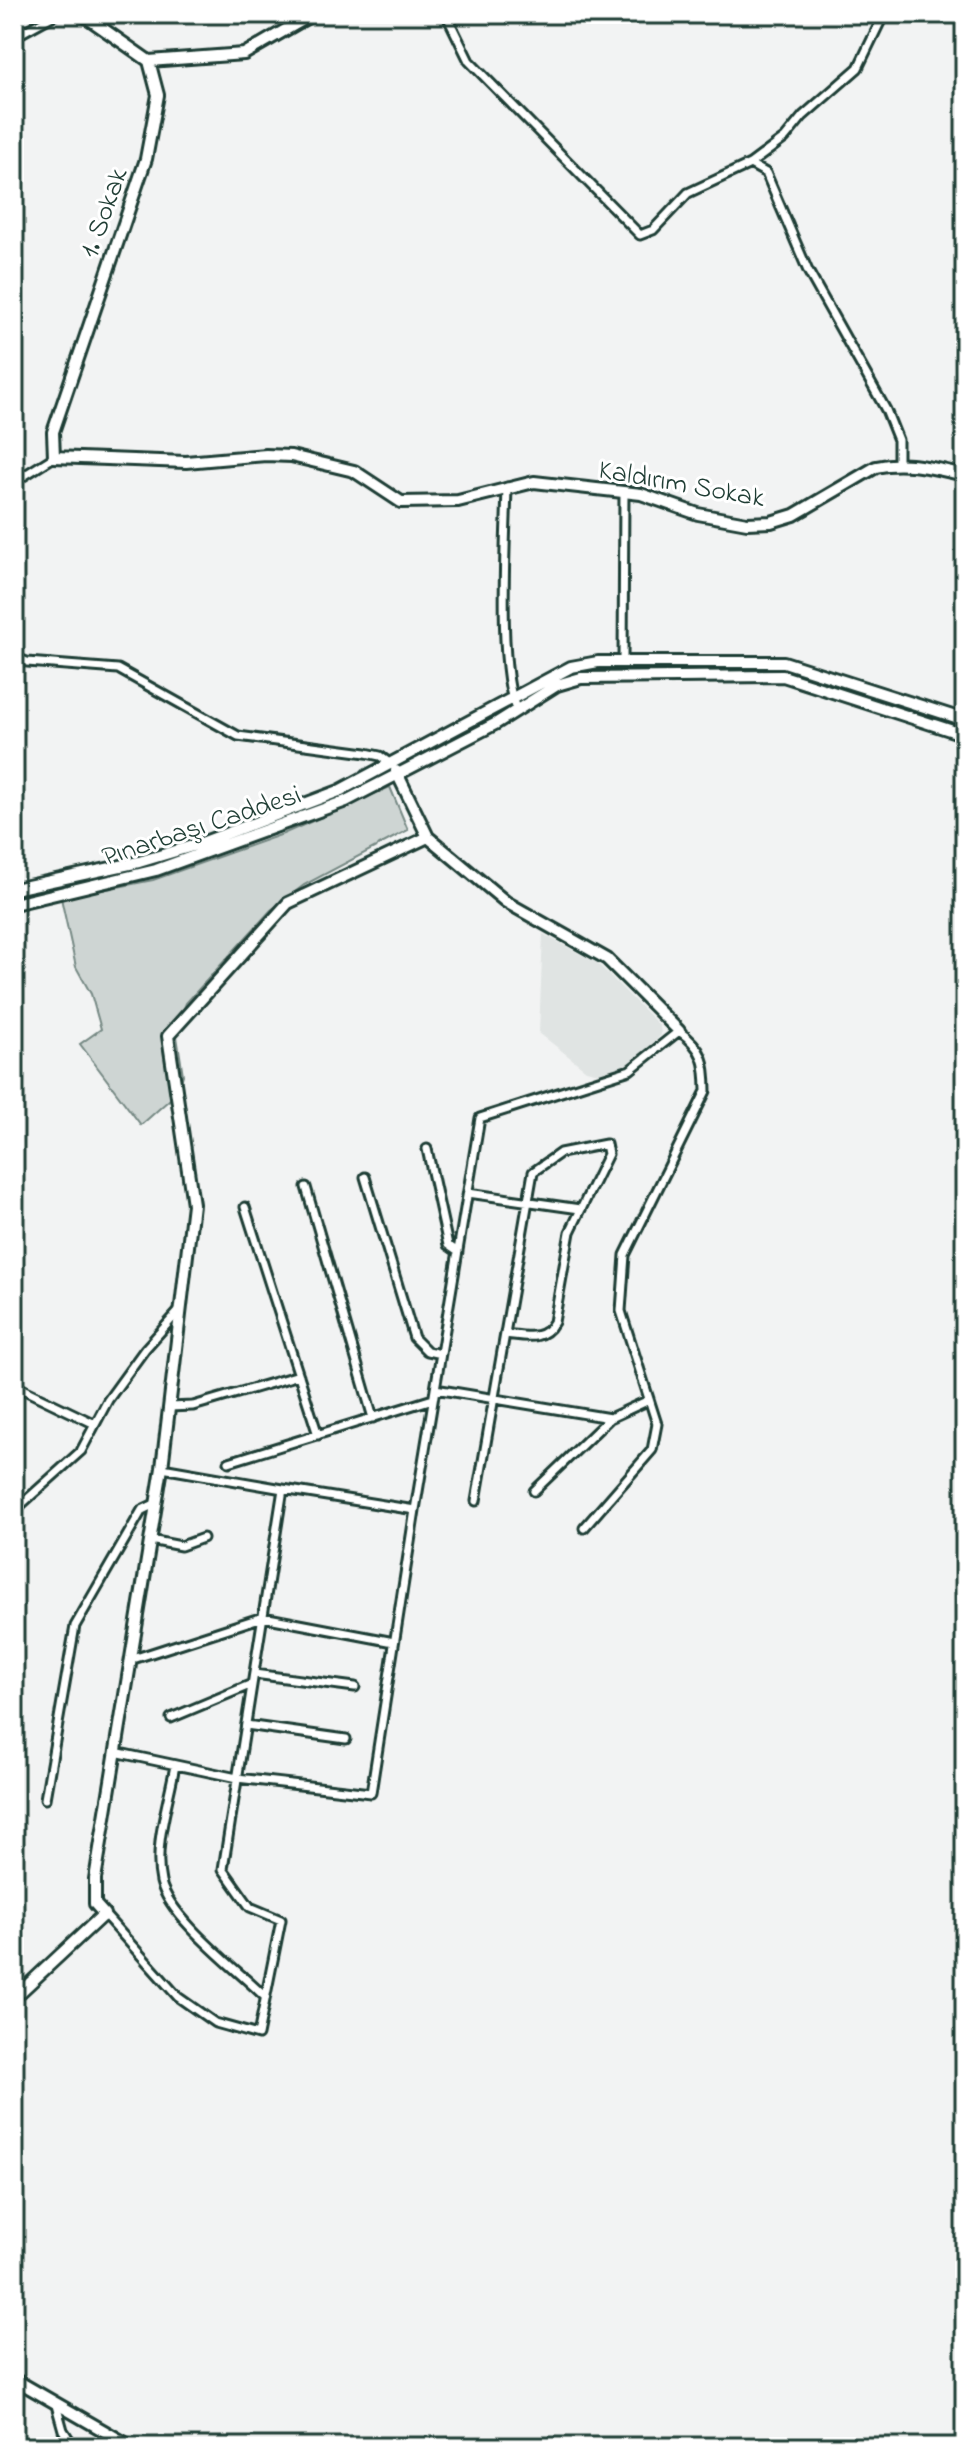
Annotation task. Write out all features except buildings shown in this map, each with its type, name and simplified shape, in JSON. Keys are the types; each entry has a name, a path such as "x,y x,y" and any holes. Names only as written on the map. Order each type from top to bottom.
{"street":[{"path":"14,37 56,14"},
{"path":"82,14 149,61 244,54 313,14"},
{"path":"446,14 456,41 469,61 635,234 653,230 688,193 750,164 775,147 803,116 848,80 868,51 884,14"},
{"name":"1. Sokak","path":"54,457 53,432 150,144 158,95 149,61"},
{"path":"750,164 766,173 808,271 886,410 898,440 898,463"},
{"name":"Kaldırım Sokak","path":"54,457 186,462 266,455 291,456 354,471 401,502 458,501 534,482 641,494 712,517 760,524 794,515 876,467 898,463 965,475"},
{"path":"14,482 54,457"},
{"path":"507,487 506,619 510,698 517,710"},
{"path":"623,662 624,492"},
{"path":"14,657 37,663 118,669 238,736 380,756 395,770 428,837 506,902 607,959 679,1031 696,1043 706,1070 706,1091 625,1255 621,1282 621,1311 657,1424 652,1450 584,1528"},
{"path":"395,770 510,698 571,667 623,662 784,662 965,720"},
{"path":"14,889 139,862 199,844 395,770 517,710 557,685 581,678 783,676 965,735"},
{"name":"Pınarbaşı Caddesi","path":"14,904 156,870 346,801 395,770"},
{"path":"283,1489 223,1869 250,1907 281,1920 258,2035 215,2023 178,1997 95,1904 95,1879 162,1468 193,1204 168,1036 288,903 428,837"},
{"path":"115,1752 237,1778 371,1793 480,1118 630,1070 679,1031"},
{"path":"476,1501 525,1201 533,1172 540,1164 560,1153 606,1144 608,1154 570,1232 554,1322 548,1332 536,1337 505,1334"},
{"path":"427,1149 448,1245 458,1252"},
{"path":"365,1177 414,1338 427,1351 441,1354"},
{"path":"306,1187 373,1418"},
{"path":"468,1193 580,1209"},
{"path":"245,1207 318,1435"},
{"path":"14,1511 81,1451 95,1424 145,1349 181,1309"},
{"path":"169,1407 193,1406 299,1375"},
{"path":"14,1385 95,1424"},
{"path":"435,1389 610,1418"},
{"path":"229,1462 433,1399"},
{"path":"534,1491 610,1418 649,1400"},
{"path":"162,1468 415,1510"},
{"path":"45,1799 75,1626 142,1510 157,1503"},
{"path":"150,1540 181,1546 203,1538"},
{"path":"130,1660 263,1617 394,1642"},
{"path":"254,1674 355,1687"},
{"path":"171,1718 252,1684"},
{"path":"246,1725 346,1739"},
{"path":"175,1765 162,1836 161,1883 186,1921 265,1997"},
{"path":"14,1998 104,1914"},
{"path":"14,2379 132,2447"},
{"path":"56,2405 63,2430 74,2447"}],"shaded area":[{"path":"390,787 408,830 304,885 271,910 186,1003 176,1030 183,1075 177,1093 141,1125 80,1044 101,1029 91,994 76,967 61,898 153,880 283,834"},
{"path":"543,934 597,963 660,1026 661,1035 632,1064 599,1073 586,1070 539,1033"}]}
